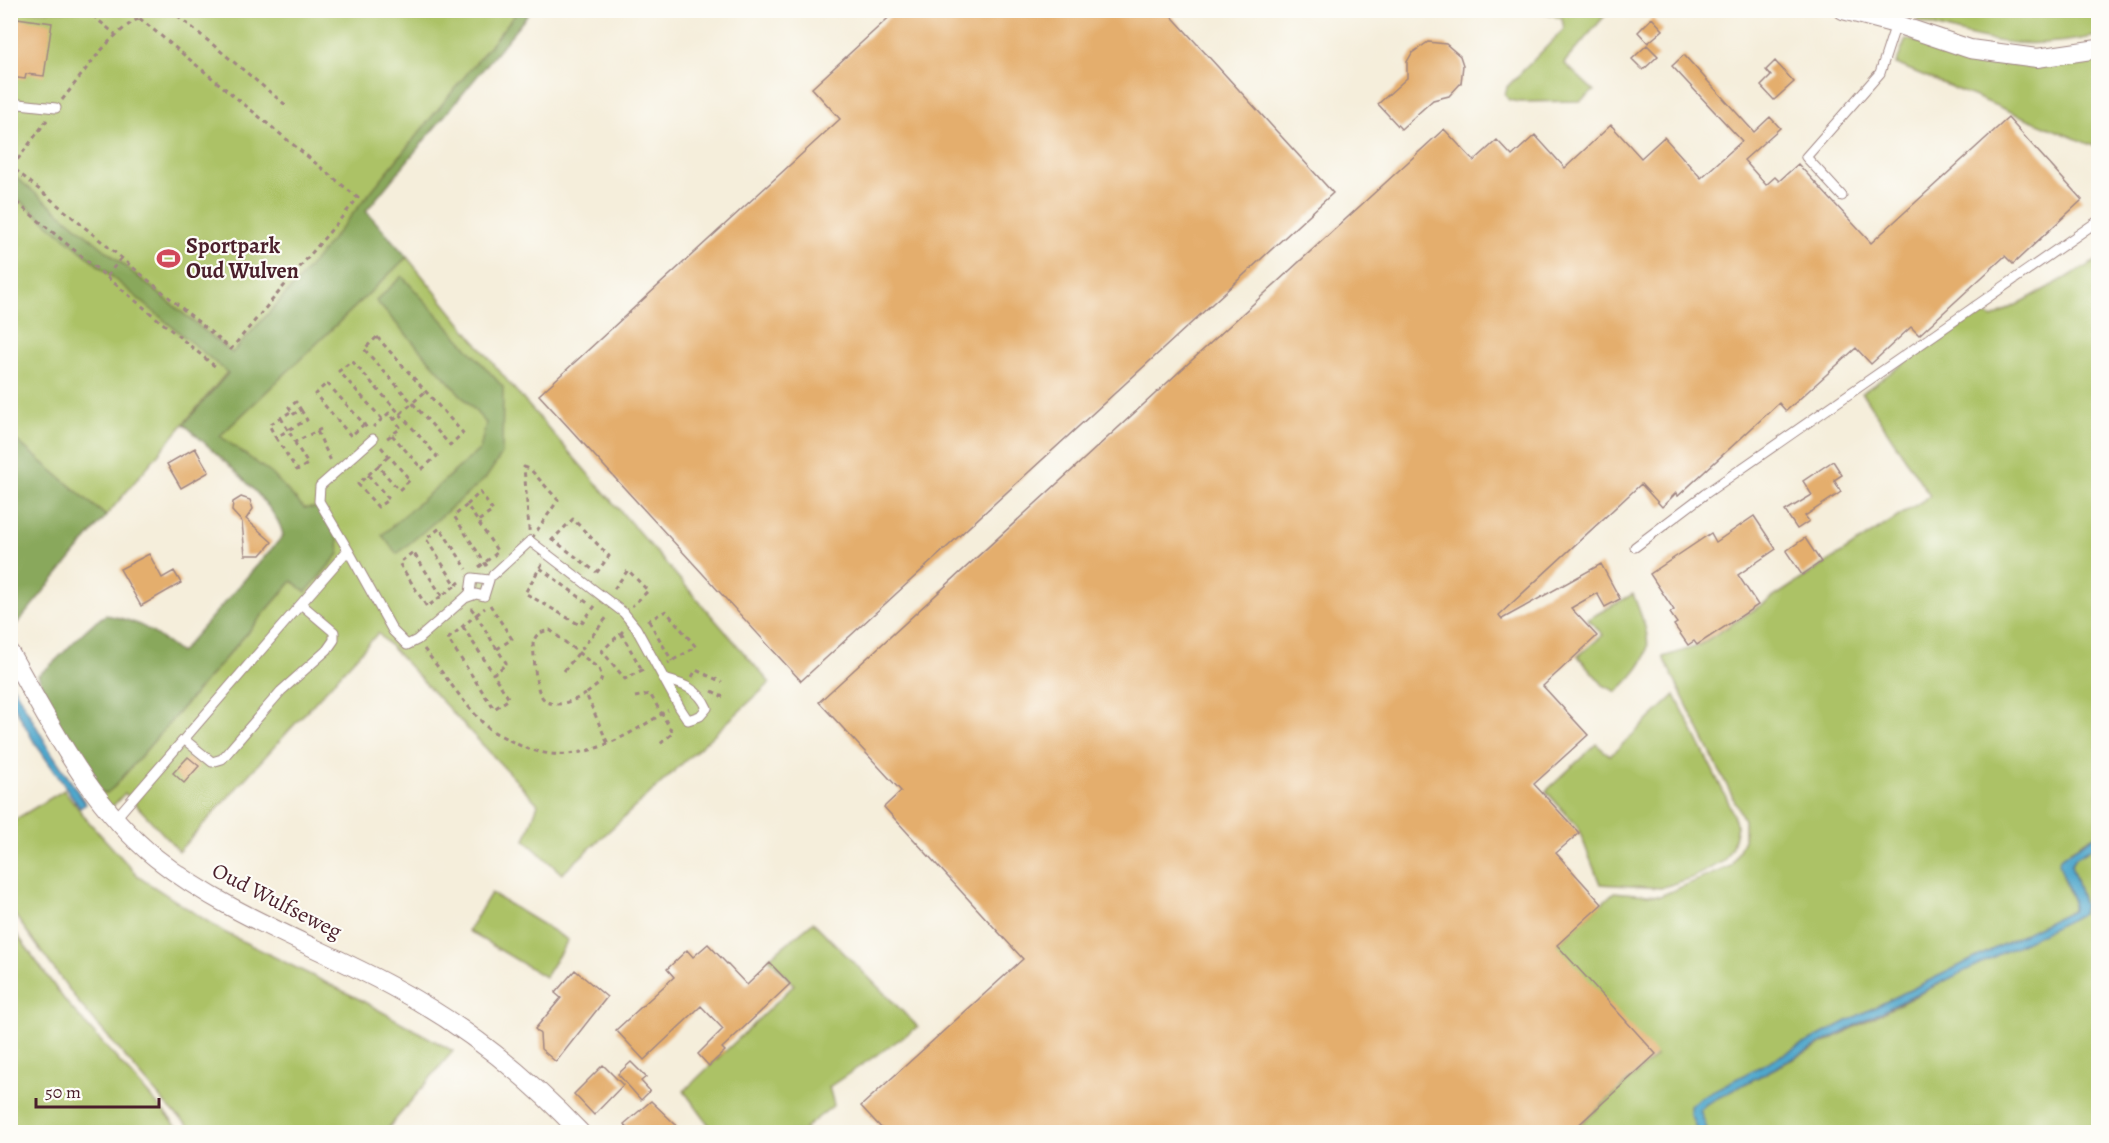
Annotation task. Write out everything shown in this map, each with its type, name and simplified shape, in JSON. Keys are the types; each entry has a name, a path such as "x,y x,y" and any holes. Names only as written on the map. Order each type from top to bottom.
{"street":[{"path":"1843,10 1897,15 1970,49 2037,58 2098,49"},
{"name":"Oud Wulfseweg","path":"11,654 62,746 116,819 156,858 202,890 393,986 478,1041 538,1090 580,1132"}],"lane":[{"path":"1842,196 1806,157 1880,73 1897,15"},
{"path":"10,103 56,108"},
{"path":"1635,547 1705,494 2098,221"},
{"path":"373,439 320,486 317,493 319,501 393,631 408,645 417,640 470,593 471,576 489,580 484,596 476,594 465,598"},
{"path":"493,576 530,541 605,596 624,613 634,625 657,666 664,679 678,704 688,720 700,716 707,708 702,696 687,686 664,679"},
{"path":"116,819 348,550"},
{"path":"185,740 212,762 217,762 281,692 327,650 334,640 333,633 301,604"}],"path":[{"path":"86,10 115,34"},
{"path":"138,16 358,198 231,349 11,168 115,34 138,16 156,10"},
{"path":"171,10 288,107"},
{"path":"10,197 217,368"},
{"path":"107,276 122,257"},
{"path":"377,337 463,433 450,445 412,403 364,349 377,337"},
{"path":"382,419 339,371 352,360 437,456 422,469 392,435"},
{"path":"364,424 351,436 315,394 327,383 364,424 373,439 410,480 399,490 378,466"},
{"path":"394,420 426,391"},
{"path":"276,438 307,420 301,410 296,402 289,407 294,414 301,410"},
{"path":"281,418 308,464 297,471 269,425 292,411"},
{"path":"389,413 401,428 387,440 374,426 382,419 389,413"},
{"path":"295,442 323,428"},
{"path":"317,431 336,471"},
{"path":"368,475 389,499 378,507 357,484 389,456"},
{"path":"524,467 530,469 558,500 530,541 524,467"},
{"path":"478,521 493,511 480,492 454,516 484,562"},
{"path":"442,596 413,552 399,563 428,607 471,576 484,562 498,552 467,505"},
{"path":"588,584 609,556 573,519 552,539 540,568 525,593 580,625 593,607 628,570 648,591 624,613"},
{"path":"471,576 440,528 426,539 507,664 493,674"},
{"path":"552,539 597,572"},
{"path":"540,568 593,607"},
{"path":"463,627 509,699 494,709 448,639 489,604 512,639 497,649"},
{"path":"564,671 616,605"},
{"path":"666,611 696,647 672,661 642,670 625,679 602,651 621,633 648,620 666,611"},
{"path":"648,620 672,661"},
{"path":"550,630 599,669 602,677 600,683 586,694 561,704 550,704 543,700 538,692 534,638 540,632 550,630"},
{"path":"621,633 642,670"},
{"path":"417,640 488,728 521,747 542,753 572,755 597,750 678,704"},
{"path":"687,686 696,670 722,682"},
{"path":"586,694 608,744"},
{"path":"635,697 650,694 673,733 660,744"}],"green space":[{"name":"Sportpark Oud Wulven","path":"10,11 531,11 106,516 11,436"},
{"path":"518,11 531,11 366,211 407,257 220,436 272,474 304,508 320,508 338,540 339,554 306,592 292,581 114,787 107,793 98,792 41,703 42,685 38,675 56,661 88,628 106,615 146,628 180,653 283,536 279,523 257,493 184,424 228,373 11,193 11,177 13,175 232,353 298,281"},
{"path":"1539,11 1609,11 1564,63 1594,91 1580,101 1519,102 1509,100 1505,95 1507,87 1564,29 1562,18"},
{"path":"1913,11 2098,11 2098,36 2049,43 2007,42 1967,35 1919,21"},
{"path":"1906,39 2009,64 2035,65 2098,57 2098,148 1896,64"},
{"path":"407,257 510,384 770,683 562,874 525,840 538,804 378,633 179,851 125,793 110,809 98,792 114,787 292,581 297,585 326,552 220,436"},
{"path":"2098,260 2098,834 2070,850 2063,877 2073,902 2073,910 1863,1013 1703,1096 1690,1114 1698,1132 1572,1132 1656,1056 1556,946 1614,892 1660,896 1731,866 1744,840 1744,820 1663,657 1698,646 1930,496 1862,393 1979,310 1992,318"},
{"path":"402,276 503,387 502,454 486,478 397,554 382,535 480,449 486,423 376,301"},
{"path":"11,436 106,516 11,631"},
{"path":"1633,594 1644,624 1648,646 1639,667 1617,692 1603,685 1578,656 1603,635 1588,619"},
{"path":"1675,695 1728,801 1737,826 1732,847 1724,861 1694,877 1661,888 1600,884 1578,828 1546,791 1596,744 1610,756"},
{"path":"64,790 88,821 140,878 224,932 359,999 453,1051 385,1132 196,1132 169,1108 79,1003 11,910 11,822"},
{"path":"2098,844 2098,1132 1708,1132 1700,1110 1706,1104 1962,972 2084,905 2071,865 2076,857"},
{"path":"491,893 568,940 545,977 468,931"},
{"path":"813,922 918,1027 829,1087 834,1105 805,1128 807,1132 714,1132 684,1091 794,985 769,958"},
{"path":"10,925 66,1002 182,1132 11,1132"}],"water":[{"path":"11,682 51,752 86,804 80,808 33,740 11,700"},
{"path":"2098,834 2098,844 2076,857 2071,865 2084,905 2082,914 1891,1007 1706,1104 1700,1110 1708,1132 1698,1132 1690,1114 1690,1105 1703,1096 1863,1013 2073,910 2073,902 2059,864 2060,858"}],"building":[{"path":"897,10 1166,10 1333,193 801,681 539,395 840,119 812,88"},
{"path":"10,17 52,23 44,76 26,74 25,79 10,77"},
{"path":"1652,18 1663,30 1648,43 1638,32"},
{"path":"1428,42 1446,44 1460,56 1463,65 1461,83 1449,96 1433,100 1401,129 1378,104 1407,78 1407,62 1412,53"},
{"path":"1647,45 1658,56 1643,70 1632,59"},
{"path":"1684,55 1754,132 1770,117 1780,128 1744,160 1766,185 1775,177 1779,181 1798,164 1871,243 2008,118 2082,200 2013,264 2005,256 1919,335 1911,327 1871,364 1856,348 1786,411 1779,403 1678,496 1676,493 1662,507 1641,484 1499,615 1502,619 1601,564 1620,599 1605,607 1597,593 1571,608 1597,636 1543,686 1588,735 1534,784 1579,833 1556,853 1602,904 1557,945 1656,1054 1571,1132 885,1132 861,1106 1023,959 884,807 901,791 819,702 1444,129 1474,161 1497,140 1512,156 1535,135 1565,168 1611,125 1641,158 1664,137 1701,178 1742,141 1672,66"},
{"path":"1775,61 1794,82 1774,100 1761,86 1771,76 1766,70"},
{"path":"195,448 209,472 181,488 167,464"},
{"path":"1833,461 1842,475 1834,480 1841,492 1805,516 1809,521 1797,529 1785,511 1812,495 1803,481"},
{"path":"241,497 250,500 253,509 246,519 272,542 261,555 245,555 242,522 232,511 233,502"},
{"path":"1754,516 1776,549 1738,575 1758,605 1697,645 1694,641 1688,645 1674,625 1677,623 1670,613 1674,610 1650,574 1711,533 1716,542"},
{"path":"1805,538 1821,562 1802,575 1786,551"},
{"path":"149,554 162,578 174,571 181,583 141,606 120,569"},
{"path":"188,757 199,766 184,783 173,773"},
{"path":"708,944 747,985 770,963 790,984 722,1048 725,1051 709,1066 698,1054 723,1029 701,1006 644,1060 616,1030 674,977 667,969 687,950 693,957"},
{"path":"575,970 607,997 556,1062 541,1049 540,1034 535,1029 561,998 555,993"},
{"path":"631,1062 646,1077 641,1081 650,1091 641,1100 618,1074"},
{"path":"603,1065 623,1085 594,1115 574,1094"},
{"path":"651,1101 677,1126 669,1132 631,1132 624,1124"}],"place":[{"name":"Sportpark Oud Wulven","path":"168,259"}]}
